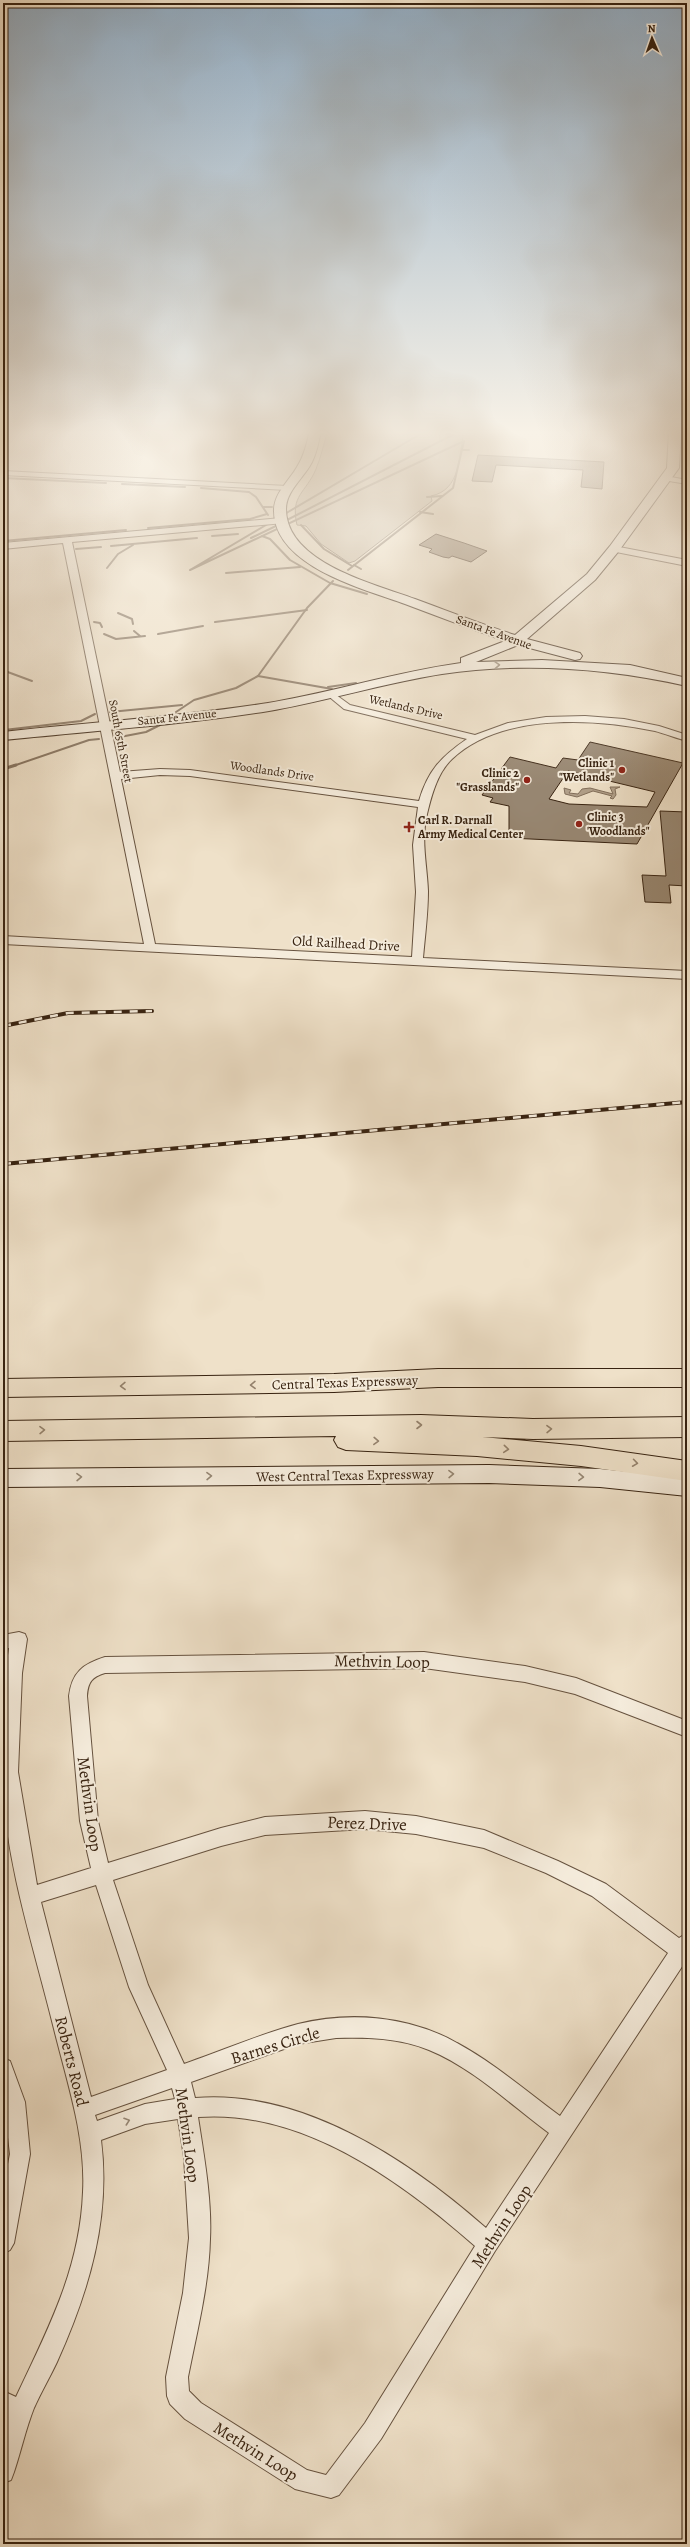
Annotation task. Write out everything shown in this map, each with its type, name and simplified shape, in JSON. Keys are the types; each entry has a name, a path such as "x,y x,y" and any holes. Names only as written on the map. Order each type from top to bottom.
{"highway":[{"path":"438,1378 687,1367"},
{"name":"Central Texas Expressway","path":"3,1388 334,1383 438,1378 687,1378"},
{"path":"3,1431 421,1425 534,1429 687,1427"},
{"path":"142,1429 220,1439 342,1440 477,1446 581,1456 687,1471"}],"street":[{"name":"South 65th Street","path":"69,549 150,947"},
{"name":"Santa Fe Avenue","path":"300,549 330,571 516,641 687,682"},
{"path":"444,669 516,641 590,577 614,549 687,563"},
{"path":"444,669 548,664 642,672"},
{"name":"Santa Fe Avenue","path":"3,736 267,707 332,695 444,669"},
{"name":"Wetlands Drive","path":"332,695 338,702 347,707 477,738"},
{"path":"417,962 422,893 418,845 430,785 436,772 452,754 477,738 496,731 530,722 579,718 630,722 687,738"},
{"name":"Woodlands Drive","path":"115,776 160,772 190,773 425,805"},
{"name":"Old Railhead Drive","path":"3,940 687,975"},
{"name":"West Central Texas Expressway","path":"3,1478 489,1474 600,1478 687,1487"},
{"name":"Roberts Road","path":"3,2472 13,2406 50,2354 82,2269 95,2206 95,2174 90,2134 85,2109 23,1866 9,1772 14,1674 11,1640"},
{"name":"Methvin Loop","path":"684,1947 488,2244 373,2431 331,2487 303,2481 193,2411 178,2396 177,2377 194,2293 200,2238 194,2157 187,2108 179,2075 139,1987 102,1875 89,1821 78,1696 79,1680 90,1669 105,1665 277,1661 424,1660 525,1674 576,1686 687,1729"},
{"name":"Perez Drive","path":"31,1896 102,1875 221,1836 265,1826 365,1820 416,1825 484,1839 552,1867 599,1890 684,1947"},
{"name":"Barnes Circle","path":"85,2109 298,2034 329,2028 369,2028 419,2037 448,2049 563,2131"},
{"path":"3,2068 16,2102 20,2154 3,2243"},
{"path":"90,2134 154,2112 187,2108 232,2108 276,2115 307,2124 375,2158 455,2212 488,2244"}],"shaded area":[{"path":"328,549 371,549 355,561 349,563"},
{"path":"610,787 620,787 615,789 616,795 613,799 610,798 612,796 593,791 577,797 565,794 564,788 571,790 569,793 578,794 582,789 590,788 613,794"}],"building":[{"path":"432,549 481,549 487,551 471,562 452,556 449,558 443,557 429,552"},
{"path":"590,742 683,763 637,844 509,838 509,806 490,802 493,798 482,795 510,757 556,768 563,758 578,760","holes":["568,771 655,792 647,807 569,804 549,799"]},
{"path":"660,811 687,812 687,886 669,885 671,903 645,902 642,875 666,876"}],"waterway":[{"path":"107,568 118,554 127,549"},
{"path":"226,549 190,570 235,549"},
{"path":"279,549 290,560 331,583"},
{"path":"324,549 352,566"},
{"path":"354,565 375,549"},
{"path":"348,570 354,565"},
{"path":"354,565 361,569"},
{"path":"226,573 300,567"},
{"path":"305,610 331,583"},
{"path":"331,583 367,594"},
{"path":"215,622 305,610"},
{"path":"258,676 305,610"},
{"path":"118,613 132,619 133,624"},
{"path":"94,622 100,623 102,627"},
{"path":"158,634 203,626"},
{"path":"134,631 140,636"},
{"path":"104,634 116,639 145,636"},
{"path":"5,671 32,681"},
{"path":"176,712 194,700 236,688 258,676"},
{"path":"258,676 332,689"},
{"path":"328,687 356,683"},
{"path":"110,712 182,705"},
{"path":"4,730 81,721 95,714"},
{"path":"120,737 146,732 160,725"},
{"path":"15,765 89,740 99,739"},
{"path":"3,769 15,765"}],"railway":[{"path":"3,1026 68,1013 152,1011"},
{"path":"3,1164 687,1102"}],"place":[{"name":"Clinic 1 \"Wetlands\"","path":"622,770"},
{"name":"Clinic 2 \"Grasslands\"","path":"527,780"},
{"name":"Clinic 3 'Woodlands\"","path":"579,824"},
{"name":"Carl R. Darnall Army Medical Center","path":"409,827"}]}
